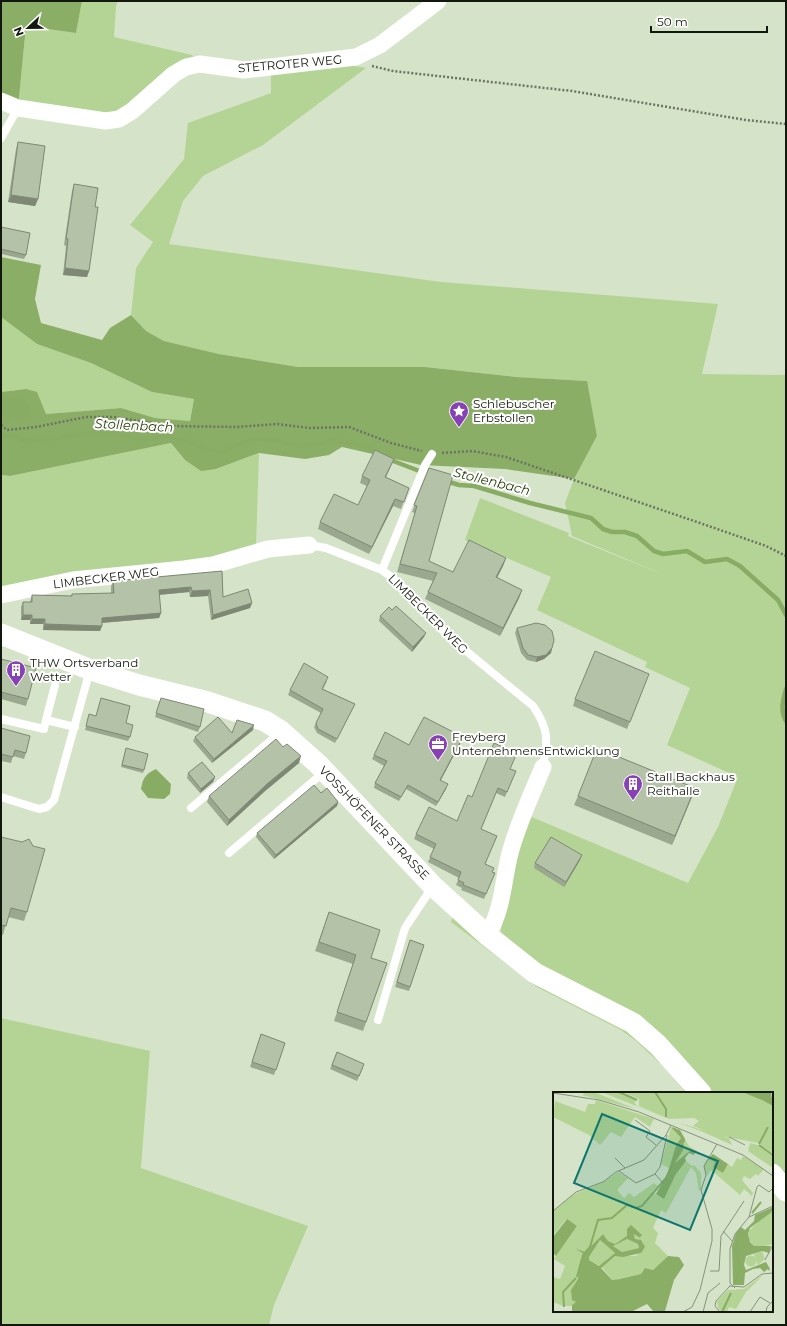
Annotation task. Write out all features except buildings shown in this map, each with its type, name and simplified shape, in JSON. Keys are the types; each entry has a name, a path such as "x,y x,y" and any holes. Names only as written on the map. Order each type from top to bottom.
{"street":[{"name":"STETROTER WEG","path":"1,101 18,108 106,121 119,119 132,111 174,74 186,67 200,64 244,70 356,57 380,45 438,1"},
{"name":"LIMBECKER WEG","path":"1,595 73,580 213,565 268,549 309,545"},
{"name":"VOSSHÖFENER STRASSE","path":"1,634 91,670 140,685 208,702 265,721 281,731 300,746 434,886 487,935 535,972 633,1023 658,1044 700,1092"},
{"name":"LIMBECKER WEG","path":"487,935 495,924 507,868 518,827 543,767"},
{"path":"773,1175 786,1191"}],"lane":[{"path":"1,138 18,108"},
{"path":"382,570 425,465 432,454"},
{"name":"LIMBECKER WEG","path":"309,545 326,548 382,570 398,582 448,636 533,706 544,721 547,735 543,767"},
{"path":"1,797 39,809 48,807 54,800 91,670"},
{"path":"1,719 44,729 55,685"},
{"path":"46,720 75,727"},
{"path":"191,808 281,731"},
{"path":"229,853 325,772"},
{"path":"378,1020 405,928 434,886"}],"path":[{"path":"356,57 377,68 393,71 572,91 746,120 786,124"},
{"path":"1,426 6,430 36,427 86,417 114,417 172,426 236,427 278,424 310,428 349,427 391,443 432,454 472,451 506,457 766,546 786,556"}],"shaded area":[{"path":"1,1 82,1 76,33 26,26 18,108 1,101"},
{"path":"82,1 118,1 116,7 114,37 192,55 196,60 117,115 18,108 26,26 76,33"},
{"path":"343,64 366,68 263,145 203,176 183,201 169,244 441,282 718,304 702,374 786,375 786,1181 773,1166 773,1092 709,1092 500,934 527,815 688,883 718,827 738,777 667,745 690,688 645,667 647,662 537,610 551,577 465,540 480,498 569,533 568,536 669,577 572,536 565,503 574,479 597,436 586,381 516,377 425,367 298,367 219,354 164,341 146,331 131,315 136,268 153,242 130,225 184,159 188,123 271,93 271,71"},
{"path":"1,257 41,265 35,299 41,323 102,340 110,328 131,315 146,331 164,341 219,354 298,367 425,367 516,377 587,381 597,436 574,479 505,469 421,465 342,447 329,455 305,459 259,453 216,469 201,471 185,460 171,443 10,476 1,475 1,392 26,389 37,392 46,414 121,408 155,418 190,421 194,399 152,392 91,363 37,344 1,317"},
{"path":"1,317 37,344 91,363 152,392 194,399 190,421 155,418 121,408 46,414 26,389 1,392"},
{"path":"5,397 21,397 28,405 30,412 29,415 22,421 16,423 3,416 1,402"},
{"path":"171,443 185,460 216,469 259,453 256,548 242,553 1,592 1,475 10,476"},
{"path":"156,769 171,784 170,794 164,799 148,798 141,789 146,776"},
{"path":"454,913 632,1032 693,1092 685,1092 666,1069 636,1041 621,1030 537,987 451,922"},
{"path":"1,1018 150,1051 141,1168 308,1226 274,1305 269,1325 1,1325"}],"waterway":[{"name":"Stollenbach","path":"1,435 16,436 28,442 83,434 116,434 142,439 166,436 187,441 208,450 220,452 251,440 268,439 298,446 320,444 333,440 367,446 378,454"},
{"name":"Stollenbach","path":"388,459 422,472"},
{"name":"Stollenbach","path":"446,481 459,485 474,486 530,503 591,518 603,529 612,532 625,532 637,536 654,551 663,554 687,551 705,562 727,559 740,566 778,600 786,615"},
{"name":"Stollenbach","path":"786,689 783,701 783,713 786,721"}],"place":[{"name":"Schlebuscher Erbstollen","path":"459,428"},
{"name":"THW Ortsverband Wetter","path":"16,687"},
{"name":"Freyberg UnternehmensEntwicklung","path":"438,761"},
{"name":"Stall Backhaus Reithalle","path":"633,801"}]}
